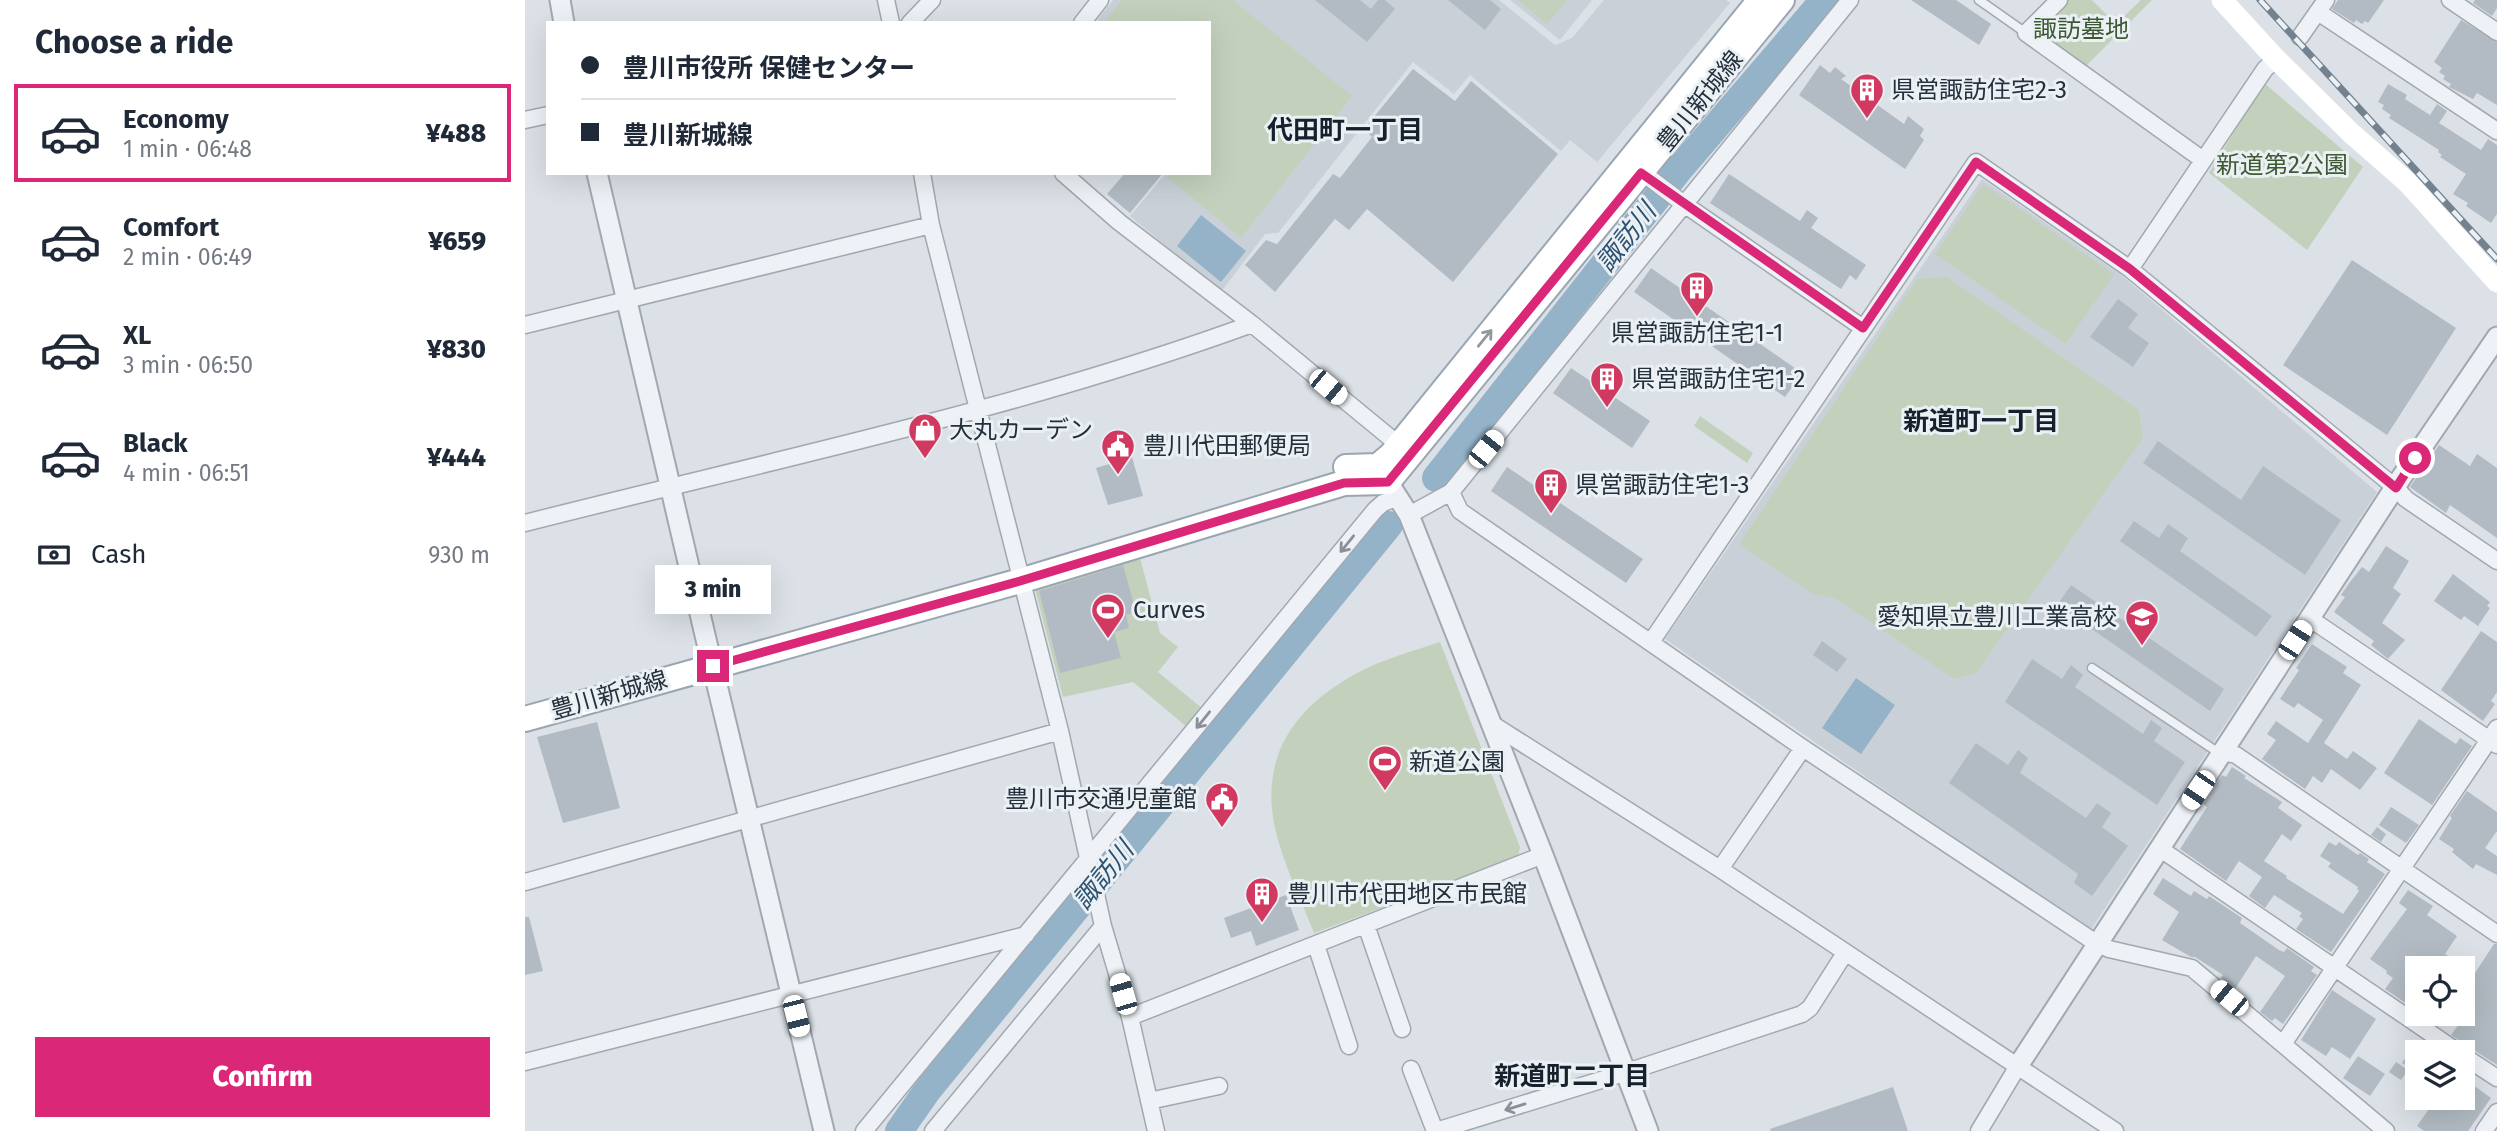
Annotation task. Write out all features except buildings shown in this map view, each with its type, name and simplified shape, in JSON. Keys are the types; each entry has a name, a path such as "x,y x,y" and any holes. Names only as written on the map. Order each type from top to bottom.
{"main road":[{"name":"豊川新城線","path":"1388,482 1399,445 1640,172 1760,0"},
{"name":"豊川新城線","path":"1388,482 1782,0"},
{"path":"2222,0 2276,60 2351,133 2407,182 2497,282"},
{"name":"豊川新城線","path":"525,704 711,659 1019,574 1338,468 1388,482"},
{"name":"豊川新城線","path":"525,719 711,659"}],"street":[{"path":"560,0 564,21"},
{"path":"886,0 891,21"},
{"path":"912,21 932,0"},
{"path":"1084,21 1101,0"},
{"path":"1409,515 1451,492 1679,200 1850,0"},
{"path":"2059,0 2026,33 2203,160"},
{"path":"2449,0 2497,32"},
{"path":"2300,37 2322,6 2497,131"},
{"path":"2130,269 2265,69 2276,60"},
{"path":"525,120 546,116"},
{"path":"1651,642 1976,162 2130,269 2406,499 2497,561"},
{"path":"1640,172 1863,328"},
{"path":"597,175 824,1131"},
{"path":"922,175 931,225 1060,731 1102,921 1130,1017 1156,1131"},
{"path":"1064,175 1119,222 1252,324 1399,445"},
{"path":"525,325 931,225"},
{"path":"525,523 979,410 1175,352 1252,324"},
{"path":"1979,1131 2096,943 2497,337"},
{"path":"1388,482 1409,515 1648,1131"},
{"path":"864,1131 1025,935 1091,867 1383,503 1388,482"},
{"path":"1451,492 1460,511 1803,748 2096,943 2109,950 2192,968 2386,1131"},
{"path":"2284,1044 2494,738 2309,618"},
{"path":"1492,724 1720,869 2115,1131"},
{"path":"525,882 1060,731"},
{"path":"1720,869 1803,748"},
{"path":"2223,752 2236,755 2497,934"},
{"path":"2159,848 2440,1040"},
{"path":"1130,1017 1543,855"},
{"path":"933,1131 1102,921"},
{"path":"1366,925 1402,1029"},
{"path":"525,1062 1025,935"},
{"path":"1316,945 1349,1046"},
{"path":"1411,1069 1436,1131 1803,1014 1845,953"},
{"path":"2475,1064 2497,1078"},
{"path":"1149,1101 1219,1086"},
{"path":"2484,1131 2497,1112"}],"lane":[{"path":"1979,0 2026,33"},
{"path":"2092,668 2213,749 2223,752"}],"shaded area":[{"path":"1113,0 1499,0 1555,45 1572,38 1604,0 1726,0 1730,3 1597,162 1570,140 1561,151 1470,75 1454,94 1413,62 1278,233 1265,234 1221,292 1130,216 1164,175 1211,175 1211,21 1097,21"},
{"path":"1510,0 1592,0 1560,40"},
{"path":"1982,179 2120,274 2377,492 2090,931 1665,639"}],"green space":[{"path":"1122,0 1233,0 1352,96 1241,238 1167,177 1211,175 1211,21 1106,21"},
{"path":"1518,0 1567,0 1547,24"},
{"name":"諏訪墓地","path":"2064,0 2092,0 2116,24 2141,0 2152,0 2081,71 2037,26"},
{"name":"新道第2公園","path":"2264,83 2363,167 2307,250 2209,173"},
{"path":"1983,184 2114,274 2066,344 1935,254"},
{"path":"1947,277 2139,410 2143,438 1976,673 1954,679 1835,598 1813,594 1739,544 1917,279"},
{"path":"1700,416 1753,453 1747,463 1694,426"},
{"name":"Curves","path":"1140,558 1160,633 1178,647 1158,672 1203,709 1187,727 1133,682 1063,697 1034,585"},
{"name":"新道公園","path":"1440,642 1520,847 1518,857 1314,933 1287,868 1275,828 1271,801 1278,755 1301,716 1337,685 1378,663"}],"water":[{"path":"1201,215 1246,251 1221,282 1177,246"},
{"path":"1856,678 1895,705 1861,754 1822,728"}],"waterway":[{"name":"諏訪川","path":"1436,478 1677,172 1824,0"},
{"name":"諏訪川","path":"899,1131 927,1091 1389,525"}],"railway":[{"path":"2260,0 2497,259"}],"place":[{"name":"県営諏訪住宅2-3","path":"1867,120"},
{"name":"県営諏訪住宅1-1","path":"1697,318"},
{"name":"県営諏訪住宅1-2","path":"1607,409"},
{"name":"大丸カーデン","path":"925,460"},
{"name":"豊川代田郵便局","path":"1118,476"},
{"name":"県営諏訪住宅1-3","path":"1551,515"},
{"name":"Curves","path":"1108,640"},
{"name":"愛知県立豊川工業高校","path":"2142,647"},
{"name":"新道公園","path":"1385,792"},
{"name":"豊川市交通児童館","path":"1222,829"},
{"name":"豊川市代田地区市民館","path":"1262,924"}],"district":[{"name":"代田町一丁目","path":"1345,130"},
{"name":"新道町一丁目","path":"1981,421"},
{"name":"新道町二丁目","path":"1572,1076"}],"route":[{"path":"713,666 1020,581 1344,483 1388,482 1404,466 1641,173 1863,328 1976,162 2130,269 2396,488 2415,458"}]}
